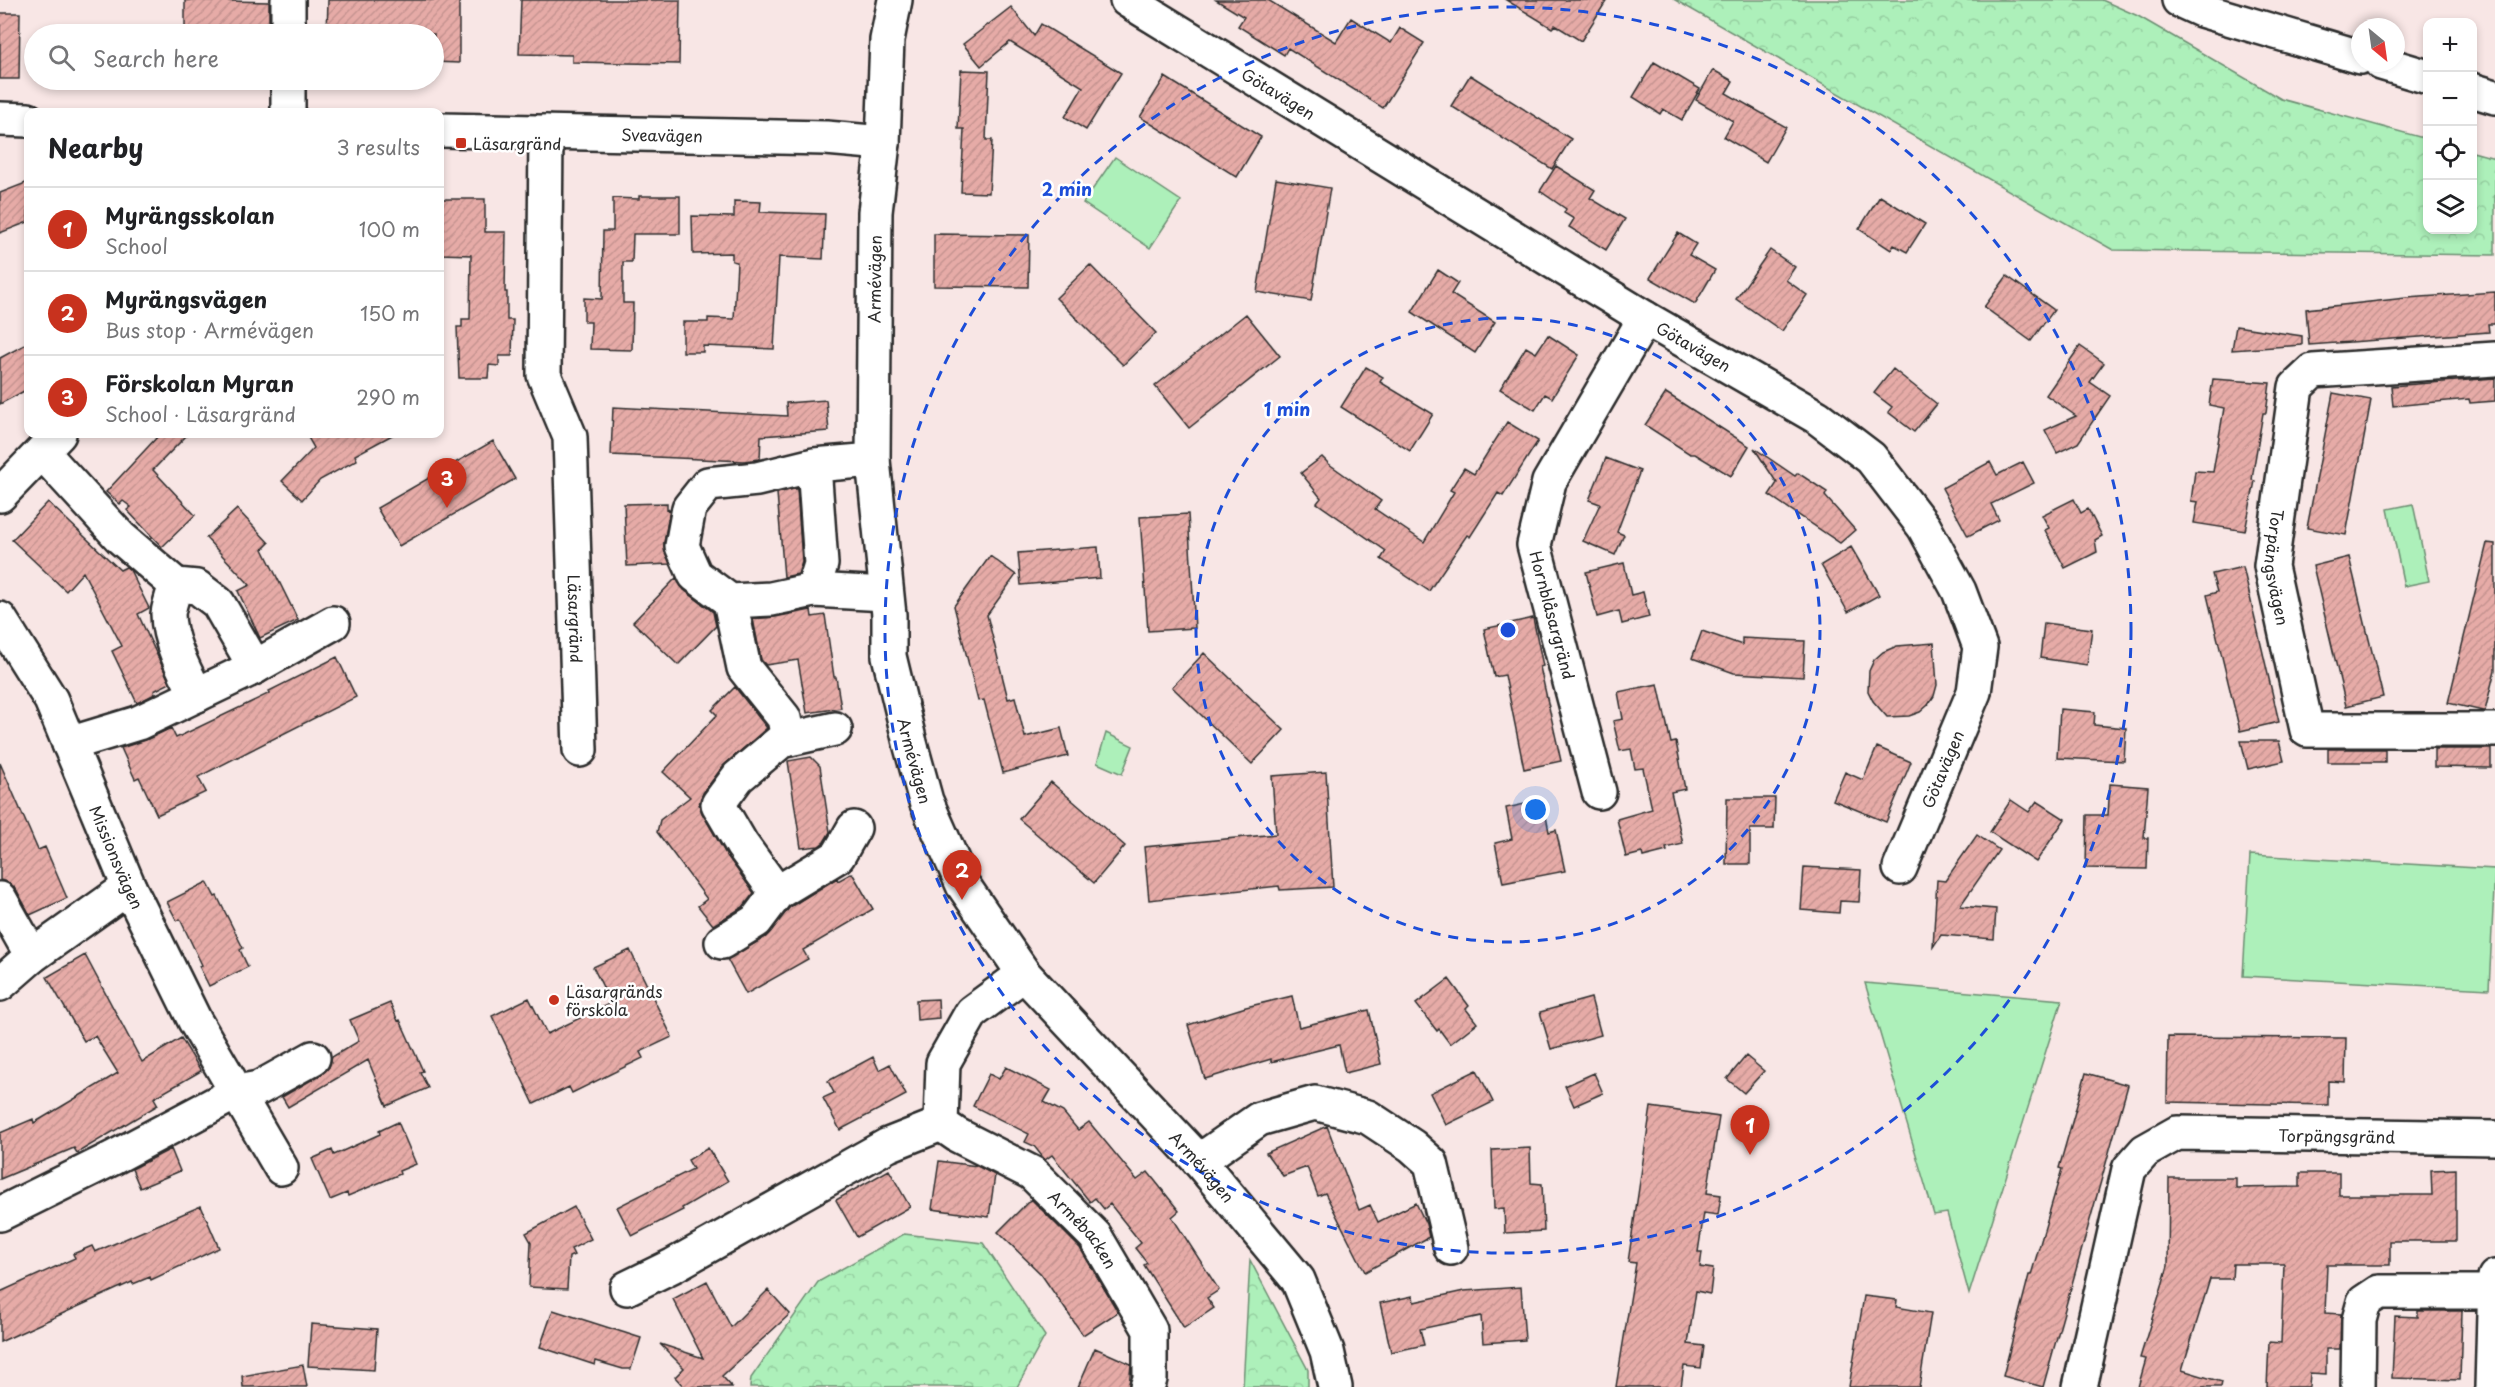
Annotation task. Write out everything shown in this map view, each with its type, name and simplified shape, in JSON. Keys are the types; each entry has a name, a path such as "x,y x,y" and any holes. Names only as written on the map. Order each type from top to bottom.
{"street":[{"path":"288,0 288,24"},
{"name":"Armévägen","path":"895,0 887,40 883,143 875,212 873,460 890,615 889,656 909,743 926,801 963,885 1024,974 1199,1161 1298,1280 1327,1351 1335,1387"},
{"name":"Götavägen","path":"1127,0 1645,318 1817,417 1871,458 1924,527 1959,591 1980,647 1974,692 1900,868"},
{"path":"2179,0 2201,10 2351,54"},
{"path":"2405,70 2423,76"},
{"path":"288,90 288,108"},
{"path":"2477,92 2495,97"},
{"path":"0,120 24,120"},
{"name":"Sveavägen","path":"444,130 825,138 883,143"},
{"name":"Läsargränd","path":"546,132 544,375 570,437 580,750"},
{"name":"Hornblåsargränd","path":"1599,792 1534,545 1549,482 1645,318"},
{"name":"Torpängsvägen","path":"2495,359 2313,371 2296,387 2271,566 2307,730 2495,730"},
{"path":"0,495 50,443 120,537 176,585 197,587 218,603 255,667"},
{"path":"873,460 814,465 757,479 708,484 689,508 682,546 695,575 730,601 771,599 813,590 886,594"},
{"path":"813,590 821,564 814,465"},
{"path":"176,585 168,613 171,630 182,669 197,695"},
{"path":"730,601 744,668 784,718 788,739"},
{"name":"Missionsvägen","path":"0,619 51,700 129,887 195,1021 281,1168"},
{"path":"69,744 138,723 255,667 333,623"},
{"path":"777,893 742,845 718,804 738,777 781,741 835,729"},
{"path":"722,942 756,921 777,893 838,856 854,828"},
{"path":"0,984 32,956 129,887"},
{"path":"0,899 32,956"},
{"path":"627,1288 674,1265 888,1146 941,1124 943,1063 972,1012 1024,974"},
{"path":"0,1214 113,1158 237,1092 259,1088 313,1058"},
{"path":"1199,1161 1259,1119 1315,1103 1368,1117 1412,1146 1431,1163 1451,1248"},
{"name":"Armébacken","path":"941,1124 957,1135 1032,1173 1095,1236 1150,1330 1150,1378 1147,1387"},
{"name":"Torpängsgränd","path":"2080,1387 2130,1169 2145,1151 2177,1133 2495,1138"},
{"path":"2492,1387 2495,1277"},
{"path":"2358,1387 2359,1320 2364,1302 2379,1292 2495,1292"}],"green space":[{"path":"1675,0 2102,0 2138,16 2281,99 2423,138 2423,234 2477,234 2477,153 2495,158 2495,255 2113,250"},
{"path":"1115,157 1181,201 1150,248 1083,203"},
{"path":"2413,504 2429,581 2404,586 2388,509"},
{"path":"1106,733 1133,746 1122,774 1097,763"},
{"path":"2250,855 2495,869 2489,989 2243,976"},
{"path":"1865,983 2062,1000 1969,1294 1947,1213 1934,1215"},
{"path":"904,1234 983,1243 1045,1336 1017,1387 750,1387 751,1378 818,1282"},
{"path":"1250,1260 1308,1370 1308,1387 1243,1387"}],"building":[{"path":"185,0 269,2 269,24 185,24"},
{"path":"328,0 459,0 459,63 444,62 444,24 327,24"},
{"path":"521,0 680,0 679,64 572,62 572,55 519,54"},
{"path":"1216,0 1268,0 1336,42 1351,18 1391,43 1400,28 1424,43 1383,108 1288,48 1284,55 1238,26 1244,17"},
{"path":"1506,0 1607,0 1581,41 1555,25 1552,28"},
{"path":"1011,7 1034,36 1041,24 1121,73 1086,130 1065,117 1083,87 1010,42 981,66 963,44"},
{"path":"0,13 20,13 19,79 0,79"},
{"path":"1654,62 1700,89 1682,120 1663,109 1660,114 1633,97"},
{"path":"961,70 989,71 986,140 992,140 989,193 961,192 964,129 958,129"},
{"path":"1713,70 1733,81 1726,93 1786,127 1766,162 1724,137 1733,121 1696,100"},
{"path":"1470,75 1571,139 1552,169 1451,106"},
{"path":"1165,77 1261,137 1237,177 1140,117"},
{"path":"1556,166 1595,190 1590,198 1625,219 1606,250 1569,227 1574,219 1564,213 1566,209 1540,191"},
{"path":"1276,179 1330,188 1311,301 1257,292"},
{"path":"24,184 24,224 0,233 0,193"},
{"path":"639,196 680,196 680,234 633,234 632,262 623,262 623,303 633,303 632,350 590,349 591,322 584,322 584,298 602,299 603,231 613,231 613,198 639,199"},
{"path":"1880,196 1925,224 1907,252 1894,245 1891,250 1859,229"},
{"path":"444,199 485,199 485,232 506,232 505,292 507,292 507,320 513,320 512,356 499,356 499,366 489,365 488,378 459,378 457,327 462,327 462,319 470,319 471,255 444,254"},
{"path":"734,201 761,202 760,212 825,214 823,259 779,257 774,349 703,346 703,352 683,352 683,322 708,322 708,318 734,319 737,262 732,261 732,253 693,254 692,216 734,217"},
{"path":"1678,233 1696,244 1689,255 1715,270 1695,304 1650,278"},
{"path":"934,234 1029,235 1028,287 934,286"},
{"path":"1770,250 1795,267 1786,280 1807,295 1782,331 1736,299"},
{"path":"1090,265 1156,333 1123,365 1056,298"},
{"path":"1438,270 1458,283 1451,294 1495,322 1475,353 1412,312"},
{"path":"2007,276 2054,310 2031,341 1984,307"},
{"path":"2495,292 2495,324 2488,324 2489,332 2309,345 2306,309 2406,298"},
{"path":"1246,314 1280,356 1189,428 1155,386"},
{"path":"2236,326 2302,336 2302,345 2232,350"},
{"path":"1548,335 1579,355 1552,398 1545,394 1535,410 1500,389 1526,347 1536,353"},
{"path":"24,345 24,391 0,404 0,358"},
{"path":"2080,346 2104,363 2090,382 2110,396 2078,443 2057,453 2045,430 2076,416 2046,395"},
{"path":"1366,367 1383,377 1380,382 1433,414 1410,451 1341,407"},
{"path":"1893,369 1937,404 1914,432 1888,412 1892,407 1874,393"},
{"path":"2495,378 2495,401 2470,403 2469,399 2393,406 2391,386"},
{"path":"2213,379 2270,383 2254,466 2252,480 2255,481 2245,531 2194,523 2198,502 2191,501 2195,471 2213,472 2224,408 2209,405"},
{"path":"1666,393 1749,446 1731,476 1695,454 1690,454 1645,425"},
{"path":"2333,393 2371,400 2346,535 2307,528"},
{"path":"826,400 829,431 761,436 760,459 744,461 611,455 613,407 787,416 786,403"},
{"path":"1507,422 1538,441 1503,496 1498,493 1470,537 1467,535 1429,591 1381,559 1386,551 1317,503 1321,498 1301,473 1322,457 1381,501 1375,509 1424,542 1454,492 1450,490 1464,468 1474,474"},
{"path":"156,438 184,438 153,470 195,515 162,547 127,510 131,507 123,501 120,504 106,492"},
{"path":"308,438 387,438 355,455 357,460 320,480 302,500 282,481 314,448"},
{"path":"493,441 515,479 399,546 377,508"},
{"path":"1754,448 1795,476 1798,473 1827,492 1825,496 1855,530 1840,543 1769,495 1777,483"},
{"path":"1606,458 1640,471 1617,532 1624,535 1615,555 1583,541 1600,504 1589,500"},
{"path":"1990,462 1997,475 2023,462 2034,483 1991,504 1999,520 1968,536 1942,488"},
{"path":"797,489 802,562 798,574 784,577 777,493"},
{"path":"2074,499 2081,513 2088,509 2102,536 2095,540 2097,552 2065,568 2045,530 2049,528 2042,515"},
{"path":"48,502 120,570 126,567 130,570 149,608 138,614 170,683 137,703 112,651 122,646 83,572 66,591 12,540"},
{"path":"667,503 667,510 670,509 664,543 670,564 627,566 624,504"},
{"path":"237,509 269,543 263,549 298,620 260,638 238,591 250,585 206,538"},
{"path":"1188,514 1195,628 1148,631 1140,517"},
{"path":"2487,543 2495,544 2495,670 2485,711 2483,711 2448,703"},
{"path":"1098,547 1100,578 1021,585 1018,553"},
{"path":"1851,547 1879,595 1848,612 1821,565"},
{"path":"990,556 1016,575 987,615 1008,699 1015,697 1025,737 1061,728 1068,756 1003,773 984,700 978,701 954,606"},
{"path":"2349,557 2383,697 2346,706 2313,566"},
{"path":"1624,563 1631,595 1643,592 1649,617 1622,624 1619,611 1597,617 1586,572"},
{"path":"2243,567 2279,722 2240,731 2207,595 2217,592 2212,574"},
{"path":"676,578 684,590 713,612 716,626 678,665 633,622"},
{"path":"811,610 812,617 825,615 841,708 807,713 798,660 766,665 761,660 753,619"},
{"path":"1533,618 1543,666 1540,667 1561,761 1524,769 1505,675 1494,677 1484,629"},
{"path":"2044,623 2092,629 2087,665 2040,658"},
{"path":"1702,631 1742,645 1742,638 1805,641 1803,677 1734,673 1692,658"},
{"path":"1934,643 1937,685 1934,696 1920,712 1909,716 1887,717 1873,701 1868,691 1869,671 1874,660 1883,652 1897,646"},
{"path":"1204,653 1284,730 1252,764 1172,687"},
{"path":"337,657 356,697 198,777 206,792 157,815 139,777 135,779 121,748 146,740 171,728 176,738 270,693 269,691"},
{"path":"1658,684 1671,743 1676,742 1685,789 1671,792 1683,844 1643,857 1642,853 1626,857 1617,819 1652,809 1643,768 1635,769 1631,749 1620,751 1613,721 1623,719 1618,692"},
{"path":"735,687 767,728 723,766 703,793 699,804 726,854 754,893 743,907 713,925 698,906 707,899 657,832 660,820 690,797 663,772 717,715 712,710"},
{"path":"2060,709 2095,712 2094,725 2126,728 2124,761 2057,758"},
{"path":"2241,741 2279,741 2284,761 2248,769"},
{"path":"1877,747 1911,762 1886,822 1833,800 1845,772 1863,780"},
{"path":"2328,749 2385,749 2385,762 2328,762"},
{"path":"2434,749 2491,749 2491,768 2434,767"},
{"path":"811,757 820,766 830,832 819,846 801,848 788,761"},
{"path":"0,763 38,850 45,847 67,898 30,915 16,889 0,880"},
{"path":"1326,772 1333,887 1280,890 1279,886 1149,900 1144,847 1276,834 1272,776"},
{"path":"1051,782 1125,846 1094,883 1019,819"},
{"path":"2110,784 2148,787 2144,838 2148,838 2147,869 2086,868 2087,815 2108,815"},
{"path":"1727,798 1775,798 1774,829 1750,829 1750,864 1726,864"},
{"path":"1543,800 1549,832 1556,830 1565,871 1503,883 1495,843 1512,839 1506,808"},
{"path":"2011,800 2029,812 2037,801 2065,819 2036,862 1990,832"},
{"path":"1977,835 1999,850 1960,906 1996,909 1994,939 1941,935 1933,947 1937,880 1945,881"},
{"path":"1804,867 1861,870 1859,902 1840,901 1839,913 1801,910"},
{"path":"852,873 873,909 803,950 808,959 746,994 727,959 766,937 790,907 837,878 838,881"},
{"path":"207,882 215,897 217,896 243,948 240,950 248,967 209,986 199,966 202,965 180,919 177,921 167,902"},
{"name":"Läsargränds förskola","path":"630,950 672,1037 640,1052 643,1058 572,1093 569,1087 534,1104 492,1016 529,998 547,1034 611,1003 593,967"},
{"path":"85,955 142,1062 181,1038 201,1071 154,1098 158,1105 77,1153 74,1148 0,1179 0,1133 33,1119 34,1123 118,1073 95,1036 84,1041 47,977"},
{"path":"1449,979 1469,1006 1466,1009 1477,1023 1450,1044 1416,1004"},
{"path":"1292,996 1299,1027 1369,1010 1381,1064 1345,1073 1339,1045 1271,1062 1271,1059 1205,1079 1188,1025"},
{"path":"1591,998 1601,1035 1551,1049 1540,1012"},
{"path":"938,999 939,1018 917,1020 916,1000"},
{"path":"390,1003 423,1071 420,1072 428,1088 387,1106 368,1060 288,1107 282,1097 322,1074 329,1067 332,1057 359,1041 350,1020"},
{"path":"2168,1037 2346,1038 2345,1082 2328,1081 2328,1105 2167,1102"},
{"path":"1746,1056 1764,1071 1744,1093 1727,1079"},
{"path":"873,1057 879,1070 890,1064 906,1095 840,1130 823,1098 834,1093 828,1081"},
{"path":"1006,1067 1051,1090 1044,1102 1063,1112 1078,1130 1089,1122 1137,1180 1148,1172 1179,1211 1172,1217 1219,1290 1207,1298 1214,1308 1184,1328 1144,1265 1147,1263 1135,1248 1141,1243 1110,1204 1104,1209 1095,1198 1090,1202 1052,1155 1045,1160 1034,1146 1025,1142 1029,1134 973,1106 989,1074 999,1079"},
{"path":"1477,1070 1493,1102 1446,1125 1430,1093"},
{"path":"1594,1073 1603,1093 1574,1106 1565,1086"},
{"path":"2086,1073 2128,1085 2043,1387 2003,1376 2029,1275 2031,1275 2062,1169 2059,1168"},
{"path":"1651,1107 1719,1117 1707,1193 1721,1195 1718,1215 1704,1213 1698,1252 1702,1252 1700,1267 1713,1269 1710,1294 1696,1291 1688,1344 1704,1346 1701,1368 1684,1366 1681,1387 1616,1387 1636,1263 1628,1262"},
{"path":"398,1122 416,1164 399,1171 400,1174 348,1196 347,1193 330,1200 312,1159 332,1150 334,1155 380,1134 379,1131"},
{"path":"1327,1126 1359,1210 1370,1205 1378,1222 1416,1203 1426,1224 1429,1237 1365,1272 1325,1193 1318,1196 1307,1167 1283,1176 1266,1153"},
{"path":"708,1148 728,1181 682,1208 683,1210 632,1236 617,1207 693,1169 688,1160"},
{"path":"1530,1148 1531,1183 1542,1184 1544,1231 1505,1233 1504,1208 1494,1209 1492,1150"},
{"path":"171,1149 180,1171 140,1188 132,1169"},
{"path":"939,1161 977,1166 995,1175 989,1217 932,1209"},
{"path":"2456,1169 2456,1241 2390,1241 2390,1265 2327,1265 2325,1313 2341,1314 2340,1349 2326,1349 2326,1374 2310,1373 2309,1387 2267,1387 2269,1342 2281,1343 2284,1264 2233,1264 2232,1279 2210,1279 2182,1370 2222,1382 2221,1387 2138,1387 2146,1359 2140,1358 2168,1266 2169,1178 2236,1178 2236,1188 2300,1187 2300,1173 2339,1173 2339,1195 2432,1195 2431,1170"},
{"path":"889,1170 910,1207 857,1237 836,1200"},
{"path":"1031,1199 1080,1248 1118,1312 1083,1335 1041,1274 998,1232"},
{"path":"201,1206 219,1248 151,1280 150,1277 133,1284 132,1282 0,1342 0,1292 75,1258 73,1254 92,1246 95,1252"},
{"path":"574,1207 591,1239 571,1249 574,1255 569,1257 567,1289 529,1287 531,1242 526,1233"},
{"path":"707,1281 731,1327 768,1290 790,1314 722,1376 732,1387 684,1387 675,1377 684,1368 660,1344 703,1358 673,1299"},
{"path":"1521,1287 1525,1340 1483,1343 1481,1316 1420,1329 1424,1345 1391,1352 1380,1303 1413,1296 1414,1302 1464,1291"},
{"path":"1864,1296 1897,1300 1896,1307 1931,1313 1919,1387 1849,1387"},
{"path":"553,1310 641,1338 631,1369 596,1361 595,1365 540,1347"},
{"path":"2418,1311 2462,1311 2460,1380 2392,1378 2395,1316 2418,1317"},
{"path":"311,1324 377,1329 374,1370 308,1366"},
{"path":"1095,1348 1131,1364 1129,1387 1078,1387"},
{"path":"303,1365 307,1387 243,1387 242,1376"}],"place":[{"name":"Läsargränd","path":"461,143"},
{"name":"Förskolan Myran","path":"447,508"},
{"name":"Myrängsvägen","path":"962,900"},
{"name":"Läsargränds förskola","path":"554,1000"},
{"name":"Myrängsskolan","path":"1750,1155"}]}
